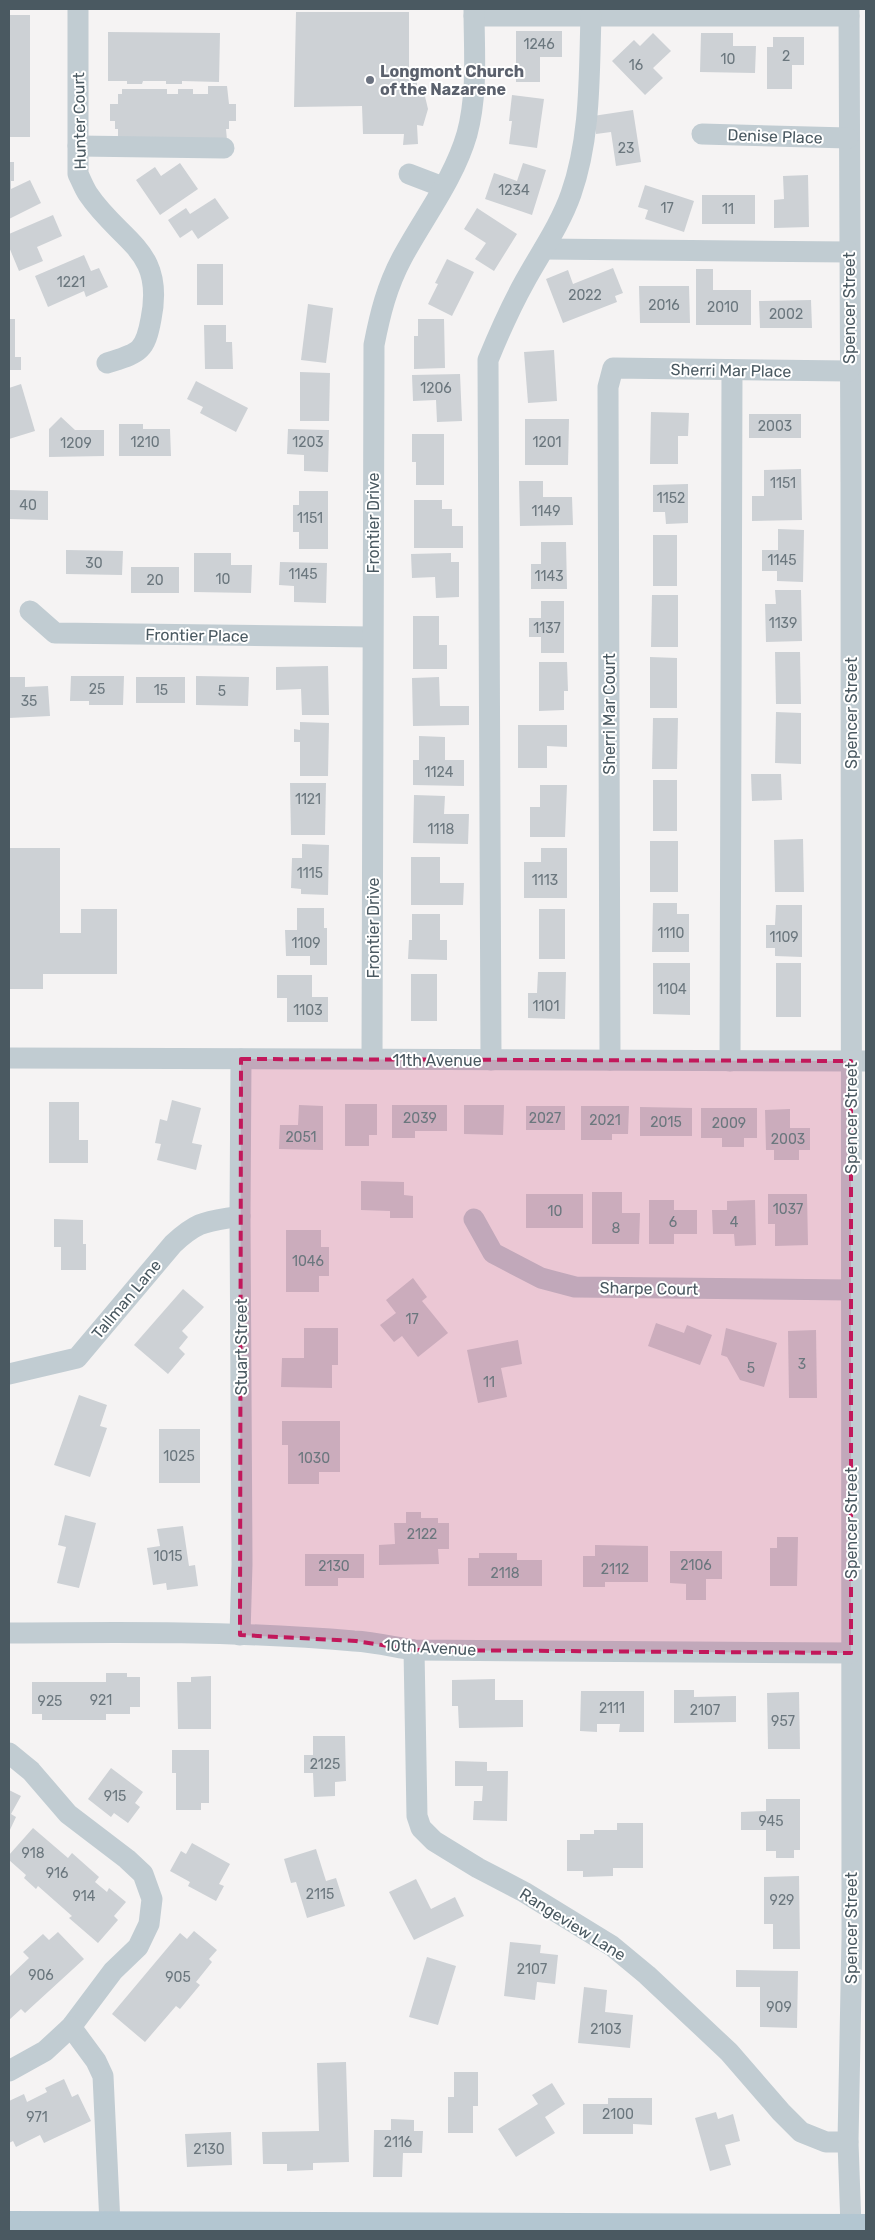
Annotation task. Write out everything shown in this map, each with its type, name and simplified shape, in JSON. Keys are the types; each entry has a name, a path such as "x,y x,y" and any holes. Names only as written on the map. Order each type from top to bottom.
{"main road":[{"path":"9,2224 112,2228 857,2229"}],"street":[{"name":"Hunter Court","path":"78,9 78,174 87,194 144,256 152,276 155,298 147,341 133,354 107,363"},
{"path":"474,12 591,16 849,12"},
{"name":"Frontier Drive","path":"372,1059 374,345 383,302 401,259 455,167 467,133 475,86 474,12"},
{"name":"Spencer Street","path":"849,12 849,371 859,482 858,1062 850,1290 851,1652 859,1937 848,2142 857,2229"},
{"path":"491,1060 487,368 488,360 505,321 559,224 572,192 585,136 591,16"},
{"name":"Denise Place","path":"702,134 848,138"},
{"path":"78,146 224,148"},
{"path":"409,174 443,187"},
{"path":"544,248 849,252"},
{"name":"Sherri Mar Place","path":"613,368 849,371"},
{"name":"Sherri Mar Court","path":"610,1060 608,387 613,368"},
{"path":"730,1061 732,370"},
{"name":"Frontier Place","path":"30,611 55,634 372,637"},
{"name":"11th Avenue","path":"9,1058 858,1062"},
{"name":"Stuart Street","path":"240,1635 242,1554 241,1059"},
{"name":"Tallman Lane","path":"9,1374 77,1358 173,1244 190,1228 202,1222 240,1216"},
{"name":"Sharpe Court","path":"474,1219 493,1253 541,1278 575,1287 850,1290"},
{"name":"10th Avenue","path":"9,1633 111,1632 240,1635 356,1641 414,1650 851,1652"},
{"name":"Rangeview Lane","path":"414,1650 417,1816 421,1828 441,1846 524,1892 612,1946 647,1975 729,2052 780,2112 801,2132 826,2142 848,2142"},
{"path":"9,1753 31,1771 68,1814 127,1859 142,1874 151,1891 152,1899 149,1924 138,1948 113,1971 71,2027 45,2051 9,2071"},
{"path":"71,2027 96,2061 103,2076 112,2228"}],"highlighted area":[{"path":"241,1059 851,1061 851,1653 414,1650 356,1641 240,1635"}],"building":[{"name":"Longmont Church of the Nazarene","path":"296,12 409,12 409,71 417,72 417,88 423,88 428,109 423,126 417,125 418,144 403,145 404,134 363,134 362,106 294,107"},
{"path":"9,15 30,15 30,137 9,137"},
{"path":"516,31 562,31 562,57 540,57 540,82 516,82"},
{"path":"108,32 220,33 219,82 182,81 182,84 166,84 166,81 143,81 142,84 127,84 127,81 108,81"},
{"path":"653,33 671,51 653,68 663,78 645,95 612,61 634,40 640,46"},
{"path":"701,33 733,33 733,46 756,46 755,73 700,72"},
{"path":"773,37 804,37 804,65 792,65 792,89 767,89 767,47 773,47"},
{"path":"208,86 227,86 229,104 236,104 236,121 229,121 229,129 226,129 227,140 118,140 118,129 115,129 115,121 110,121 110,104 118,104 118,94 122,94 122,89 167,89 167,94 178,94 178,89 193,89 193,94 208,94"},
{"path":"512,95 544,99 537,148 509,144 512,121 509,121"},
{"path":"633,110 641,162 616,166 611,132 596,134 593,116"},
{"path":"9,162 14,162 14,181 11,181 11,189 30,180 41,203 9,219"},
{"path":"180,163 198,189 160,215 136,180 155,167 161,176"},
{"path":"523,163 546,170 532,215 485,199 494,173 517,181"},
{"path":"808,175 809,227 774,228 774,200 784,199 783,176"},
{"path":"645,185 694,201 684,232 645,219 648,210 638,207"},
{"path":"702,195 755,195 755,224 702,224"},
{"path":"215,198 229,218 198,239 192,230 180,238 168,220 186,208 190,214"},
{"path":"477,208 517,234 494,271 475,259 486,243 464,229"},
{"path":"53,215 62,236 37,247 43,261 19,271 9,247 9,234"},
{"path":"84,255 91,271 99,268 108,287 86,297 84,291 48,307 35,276"},
{"path":"447,259 474,272 452,316 428,304 438,284 435,283"},
{"path":"197,264 223,264 223,305 197,305"},
{"path":"613,268 623,293 615,296 617,302 563,323 546,279 568,270 573,284"},
{"path":"696,269 713,269 713,290 751,290 751,325 696,325"},
{"path":"639,286 689,286 690,323 640,323"},
{"path":"811,300 812,328 760,328 759,301"},
{"path":"308,304 333,308 326,363 301,360"},
{"path":"9,319 15,319 15,357 21,357 21,370 9,370"},
{"path":"418,319 444,319 445,368 414,369 414,336 418,336"},
{"path":"204,325 226,325 226,342 232,342 233,369 205,369"},
{"path":"554,350 557,401 528,403 524,352"},
{"path":"300,372 330,373 329,421 300,421"},
{"path":"460,374 462,421 437,422 436,400 413,401 412,375"},
{"path":"196,381 248,408 236,432 200,413 203,407 187,399"},
{"path":"21,384 35,431 9,439 9,388"},
{"path":"651,412 689,413 688,436 678,436 678,464 650,464"},
{"path":"749,414 801,414 801,438 749,438"},
{"path":"61,417 75,430 104,430 104,456 49,457 49,429"},
{"path":"525,419 569,419 568,465 525,465"},
{"path":"119,424 143,424 143,429 170,429 171,456 119,456"},
{"path":"288,429 329,430 328,472 304,471 304,455 287,454"},
{"path":"412,434 444,434 444,485 416,485 416,462 412,462"},
{"path":"801,469 802,520 752,521 752,496 764,496 764,470"},
{"path":"519,481 543,481 543,497 572,497 573,525 520,526"},
{"path":"688,484 688,523 666,524 665,512 653,512 653,485"},
{"path":"9,490 48,491 48,520 9,519"},
{"path":"299,491 328,491 328,549 299,549 299,532 293,532 293,505 299,505"},
{"path":"414,500 442,500 442,509 452,509 452,526 463,526 463,548 414,548"},
{"path":"778,529 804,530 803,582 777,581 777,571 762,571 762,550 778,550"},
{"path":"653,535 677,535 677,586 653,586"},
{"path":"541,542 566,542 567,589 531,589 531,564 541,564"},
{"path":"66,550 123,551 122,575 66,574"},
{"path":"194,553 231,553 231,565 252,565 251,593 194,592"},
{"path":"451,553 451,562 459,562 459,597 436,598 435,577 412,578 411,554"},
{"path":"280,562 327,563 326,603 294,602 294,586 279,585"},
{"path":"131,567 179,567 179,593 131,593"},
{"path":"775,590 801,590 802,641 766,642 765,604 776,604"},
{"path":"652,595 678,595 678,647 651,647"},
{"path":"541,601 564,601 564,653 541,653 541,637 529,637 529,618 541,618"},
{"path":"413,616 439,616 439,645 447,645 447,669 413,669"},
{"path":"775,652 800,652 801,704 776,704"},
{"path":"650,657 677,658 677,708 650,708"},
{"path":"539,662 567,662 568,691 564,691 564,710 539,711"},
{"path":"328,666 329,715 302,715 301,689 276,690 276,667"},
{"path":"71,676 124,676 123,705 89,705 89,701 70,701"},
{"path":"196,676 249,677 248,706 196,705"},
{"path":"9,677 25,677 25,687 48,686 50,716 9,718"},
{"path":"136,677 185,677 185,703 136,703"},
{"path":"439,677 440,706 469,706 469,725 413,726 412,678"},
{"path":"776,712 801,713 801,764 775,763"},
{"path":"653,718 678,718 677,769 652,769"},
{"path":"300,722 329,723 328,776 300,776 300,742 294,742 294,729 300,730"},
{"path":"518,725 567,725 567,747 547,746 547,768 518,768"},
{"path":"419,736 445,737 445,760 464,760 464,786 413,785 413,760 419,760"},
{"path":"751,774 781,774 782,800 752,801"},
{"path":"653,780 677,780 677,831 653,831"},
{"path":"290,783 326,783 325,835 291,835"},
{"path":"540,785 567,785 565,837 530,837 530,807 540,807"},
{"path":"414,795 445,796 444,814 469,814 468,844 413,843"},
{"path":"803,839 804,892 775,892 774,840"},
{"path":"650,841 678,841 678,892 650,892"},
{"path":"302,844 329,845 328,895 301,894 301,889 291,888 292,858 302,858"},
{"path":"9,848 60,848 60,933 81,933 81,909 117,909 117,974 43,974 43,989 9,989"},
{"path":"541,848 567,848 567,898 524,898 524,862 541,862"},
{"path":"411,857 440,857 440,883 464,883 463,905 411,905"},
{"path":"653,903 677,903 677,914 689,914 689,952 652,952"},
{"path":"776,905 802,905 802,957 775,956 775,948 766,948 766,925 775,925"},
{"path":"297,908 324,908 324,928 327,928 327,965 310,965 310,956 286,956 285,930 297,930"},
{"path":"539,909 565,909 565,959 539,959"},
{"path":"412,914 440,914 440,940 447,940 447,960 408,959 409,940 412,940"},
{"path":"653,963 690,963 690,1015 653,1014"},
{"path":"776,963 801,963 801,1017 776,1017"},
{"path":"538,972 566,972 565,1019 528,1018 528,993 537,993"},
{"path":"411,974 437,974 437,1021 411,1021"},
{"path":"277,975 312,975 312,997 328,997 328,1022 287,1022 287,998 277,998"},
{"path":"172,1100 201,1108 192,1143 202,1145 196,1170 157,1160 161,1144 155,1143 160,1119 167,1121"},
{"path":"49,1102 79,1102 79,1140 88,1140 88,1163 49,1163"},
{"path":"345,1104 377,1104 377,1135 369,1135 369,1146 345,1146"},
{"path":"299,1105 323,1106 323,1150 279,1149 280,1125 298,1125"},
{"path":"392,1105 447,1105 447,1131 415,1131 415,1138 392,1138"},
{"path":"464,1105 504,1105 503,1135 464,1134"},
{"path":"526,1106 565,1106 565,1130 526,1130"},
{"path":"581,1106 629,1106 628,1134 612,1134 612,1140 581,1140"},
{"path":"640,1107 692,1108 692,1136 640,1136"},
{"path":"701,1108 757,1108 757,1138 744,1138 744,1147 722,1147 722,1138 701,1138"},
{"path":"790,1109 790,1128 810,1128 810,1150 799,1150 799,1160 774,1160 774,1150 766,1150 765,1110"},
{"path":"361,1181 404,1182 404,1195 413,1196 413,1218 390,1218 390,1211 361,1210"},
{"path":"592,1192 622,1192 622,1213 640,1213 639,1244 592,1244"},
{"path":"526,1194 583,1194 583,1228 526,1228"},
{"path":"768,1194 807,1194 808,1245 775,1246 775,1224 768,1224"},
{"path":"649,1200 674,1200 674,1210 697,1210 697,1234 674,1234 674,1244 649,1244"},
{"path":"755,1200 756,1245 735,1246 734,1234 713,1234 712,1210 727,1210 727,1201"},
{"path":"54,1219 83,1220 83,1244 86,1244 86,1270 61,1270 61,1247 54,1247"},
{"path":"286,1230 321,1230 321,1247 329,1247 329,1276 319,1276 319,1292 286,1292"},
{"path":"413,1278 427,1297 422,1301 448,1333 418,1357 402,1336 394,1342 380,1325 396,1313 386,1300"},
{"path":"183,1289 204,1307 182,1331 188,1337 179,1348 185,1354 168,1374 134,1345"},
{"path":"656,1323 684,1333 687,1325 712,1335 700,1365 648,1346"},
{"path":"304,1328 338,1328 338,1365 332,1365 332,1388 281,1387 282,1358 304,1358"},
{"path":"726,1328 777,1343 764,1387 740,1380 727,1357 721,1355"},
{"path":"816,1330 817,1398 789,1398 788,1331"},
{"path":"518,1340 522,1364 501,1368 507,1397 478,1403 467,1350"},
{"path":"79,1395 107,1405 100,1426 107,1428 90,1477 54,1465"},
{"path":"282,1421 340,1421 340,1472 319,1472 319,1484 288,1484 288,1445 282,1445"},
{"path":"159,1429 200,1429 200,1483 159,1483"},
{"path":"406,1512 421,1512 421,1518 438,1518 438,1523 449,1523 449,1549 438,1549 439,1564 379,1565 379,1545 395,1544 394,1523 406,1523"},
{"path":"65,1515 96,1523 79,1588 57,1583 66,1547 58,1545"},
{"path":"183,1526 189,1566 195,1565 198,1586 167,1590 166,1583 153,1585 147,1548 160,1546 157,1529"},
{"path":"777,1537 798,1537 797,1586 770,1586 770,1548 777,1548"},
{"path":"595,1545 648,1546 648,1582 605,1582 605,1587 583,1587 583,1556 595,1556"},
{"path":"670,1551 722,1551 722,1579 706,1579 706,1600 686,1600 686,1584 670,1583"},
{"path":"479,1553 517,1553 517,1560 542,1560 542,1586 468,1586 468,1558 479,1558"},
{"path":"305,1554 364,1554 364,1578 338,1578 338,1586 305,1586"},
{"path":"106,1673 127,1673 127,1677 140,1677 140,1707 130,1707 130,1714 106,1714 106,1720 42,1720 42,1714 32,1714 32,1682 106,1682"},
{"path":"211,1676 211,1729 178,1729 177,1682 191,1682 191,1677"},
{"path":"495,1679 495,1700 523,1700 523,1727 459,1728 458,1706 452,1706 452,1680"},
{"path":"674,1690 694,1690 694,1697 736,1696 736,1722 674,1723"},
{"path":"581,1691 644,1691 644,1732 619,1732 620,1724 597,1724 597,1732 580,1731"},
{"path":"799,1692 800,1749 768,1749 767,1693"},
{"path":"313,1736 345,1736 346,1781 335,1782 335,1796 314,1797 313,1773 304,1773 304,1755 313,1755"},
{"path":"172,1750 209,1750 209,1803 201,1803 201,1810 176,1810 176,1773 172,1773"},
{"path":"455,1761 487,1762 487,1771 508,1771 507,1821 473,1820 474,1801 482,1801 483,1786 455,1786"},
{"path":"111,1768 143,1792 135,1803 140,1807 128,1823 114,1813 111,1817 88,1799"},
{"path":"9,1790 21,1796 11,1814 16,1817 9,1832"},
{"path":"766,1799 800,1799 800,1850 794,1850 794,1858 776,1858 776,1851 766,1851 766,1830 741,1830 741,1812 766,1811"},
{"path":"617,1823 643,1823 643,1868 613,1868 613,1876 583,1877 583,1871 567,1871 567,1840 580,1840 580,1834 594,1834 594,1830 617,1830"},
{"path":"33,1828 68,1858 72,1853 99,1877 95,1882 107,1892 109,1888 126,1902 114,1916 118,1920 98,1943 69,1918 72,1916 38,1886 36,1889 24,1878 26,1875 9,1860 9,1855"},
{"path":"192,1843 230,1864 219,1884 224,1886 216,1901 188,1886 190,1882 170,1871 181,1851 186,1854"},
{"path":"316,1849 326,1881 336,1878 345,1906 307,1918 296,1882 291,1883 284,1859"},
{"path":"799,1876 800,1949 773,1949 773,1924 764,1924 764,1877"},
{"path":"416,1879 431,1909 455,1897 464,1916 414,1940 389,1892"},
{"path":"194,1931 217,1950 209,1959 212,1962 196,1982 200,1985 180,2009 176,2006 145,2042 112,2014 180,1933 187,1939"},
{"path":"58,1932 84,1959 25,2013 21,2009 9,2020 9,1977 29,1958 23,1952 43,1934 49,1940"},
{"path":"510,1942 541,1945 540,1953 558,1955 555,1984 537,1982 535,2000 504,1996"},
{"path":"427,1957 456,1966 438,2025 409,2017"},
{"path":"736,1970 798,1971 797,2028 760,2027 760,1987 736,1987"},
{"path":"584,1987 607,1990 605,2012 633,2015 630,2048 578,2043"},
{"path":"346,2062 349,2162 313,2163 313,2170 287,2171 287,2164 263,2164 262,2132 319,2131 317,2063"},
{"path":"454,2072 478,2072 478,2106 473,2106 473,2133 448,2133 448,2097 454,2097"},
{"path":"64,2079 72,2097 78,2094 91,2121 44,2143 40,2135 16,2147 13,2141 9,2143 9,2101 24,2094 27,2102 47,2092 45,2088"},
{"path":"552,2083 565,2104 545,2117 555,2133 516,2157 498,2129 538,2104 532,2095"},
{"path":"608,2098 652,2098 652,2125 633,2124 633,2134 583,2134 583,2104 608,2104"},
{"path":"716,2112 718,2119 733,2114 740,2141 725,2145 731,2165 710,2171 695,2118"},
{"path":"391,2119 414,2120 414,2131 423,2131 422,2153 403,2153 402,2177 373,2177 374,2130 391,2130"},
{"path":"231,2132 232,2165 187,2167 185,2134"}],"place":[{"name":"Longmont Church of the Nazarene","path":"370,80"}]}
